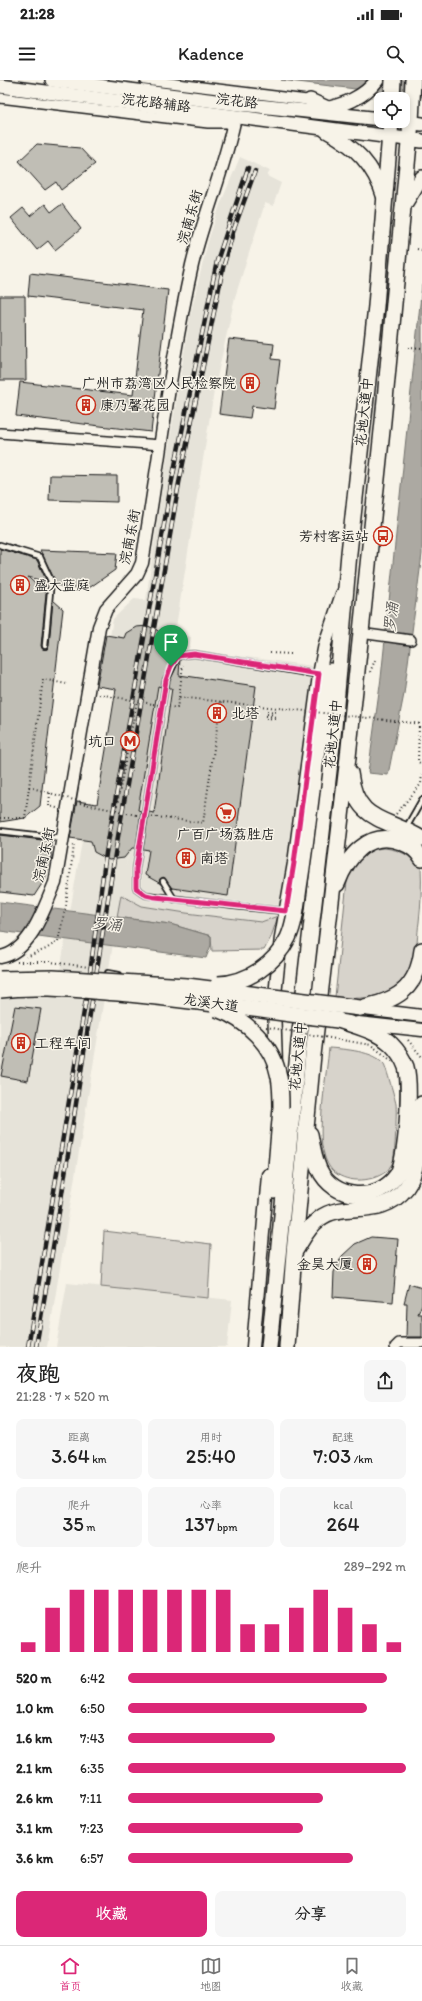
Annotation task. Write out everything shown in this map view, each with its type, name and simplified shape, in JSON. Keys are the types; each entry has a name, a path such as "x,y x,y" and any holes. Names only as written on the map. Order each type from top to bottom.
{"main road":[{"name":"浣花路","path":"52,80 311,106 343,110 374,117"},
{"path":"311,106 343,110 377,80"},
{"path":"392,92 393,80"},
{"name":"花地大道中","path":"287,1347 294,1253 329,903 348,758 404,206 416,141 411,122 412,80"},
{"name":"浣花路","path":"3,90 319,127 416,141"},
{"path":"319,127 353,148 363,159 376,177 386,204 404,206 422,177"},
{"name":"花地大道中","path":"269,1347 306,982 334,727 349,554 376,306 386,204 391,128"},
{"path":"187,992 239,981 257,973 269,964 280,952 289,937 296,907 318,742 349,554"},
{"path":"348,758 351,784 360,805 373,816 389,821 405,837 422,859"},
{"path":"329,903 339,877 352,855 369,842 405,837 422,839"},
{"path":"360,1008 383,1003 406,990 416,974 421,956"},
{"name":"龙溪大道","path":"0,979 53,978 360,1008"},
{"name":"龙溪大道","path":"0,990 42,988 187,992 338,1020"},
{"path":"187,992 228,1012 242,1021 262,1040 279,1076 281,1108 265,1298 263,1347"},
{"path":"294,1253 315,1222 330,1212 380,1206 397,1196 406,1188 418,1165 415,1105 406,1067 399,1054 384,1038 363,1028 338,1020"},
{"path":"307,1121 313,1149 320,1170 328,1181 348,1194 360,1196 371,1194 391,1184 398,1174 415,1105"}],"street":[{"name":"浣花路辅路","path":"146,80 311,106"},
{"name":"浣南东街","path":"0,957 18,950 32,932 49,898 59,867 99,628 106,609 137,574 142,563 177,345 192,264 205,216 227,152 235,117"},
{"path":"0,433 161,445"},
{"path":"253,1347 275,1092 276,1041 270,1004 294,863 319,674 325,644 343,590"},
{"path":"360,633 411,640"},
{"name":"龙溪大道","path":"360,1008 422,1016"},
{"name":"龙溪大道","path":"338,1020 422,1030"},
{"path":"395,1347 399,1343 422,1343"}],"lane":[{"path":"0,545 40,557 48,571 52,581 45,646"},
{"path":"286,911 146,895 136,888 136,869 166,680 174,660 178,656 194,654 319,674"},
{"path":"405,837 422,800"},
{"path":"0,830 64,838"},
{"path":"164,881 174,899"},
{"path":"108,973 244,999"}],"path":[{"path":"417,249 422,250"},
{"path":"408,348 422,348"},
{"path":"270,653 292,654"},
{"path":"98,694 177,708 183,665"},
{"path":"0,818 25,818 43,678 66,684"},
{"path":"179,697 422,724"},
{"path":"116,810 137,701"},
{"path":"29,787 80,802 136,815 203,823 221,701"},
{"path":"277,716 266,715 277,716"},
{"path":"419,723 418,762 422,764"},
{"path":"389,821 421,784 422,774"},
{"path":"50,793 49,806 68,810"},
{"path":"14,960 46,949 58,941 66,905 73,851"},
{"path":"263,1026 371,1045 392,1061"},
{"path":"407,1038 422,1057"}],"shaded area":[{"path":"240,157 270,171 267,176 281,183 273,206 265,203 235,297 214,391 175,633 191,637 189,649 312,666 303,751 285,878 278,916 261,922 186,913 142,906 121,895 47,1347 0,1347 0,995 56,995 83,835 130,843 126,866 136,815 124,638 110,636 113,619 134,599 146,600 163,482 190,316 208,241 220,205"},
{"path":"384,848 395,850 404,854 413,859 421,867 420,908 415,957 407,973 400,982 382,994 360,998 335,997 348,872 368,850"},
{"path":"121,895 142,906 186,913 261,922 278,916 271,937 264,950 212,951 211,936 170,924 117,917"},
{"path":"329,1048 366,1053 380,1060 385,1066 396,1104 394,1151 393,1162 388,1170 376,1177 354,1180 340,1176 332,1170 325,1158 321,1132"},
{"path":"104,1231 211,1244 208,1298 101,1287"},
{"path":"67,1283 232,1300 227,1347 56,1347"}],"water":[{"path":"281,80 422,80 422,97 410,96 410,92 381,92"},
{"name":"罗涌","path":"422,285 422,554 404,694 388,775 368,773 381,678"},
{"name":"罗涌","path":"0,902 170,924 211,936 211,945 206,958 0,931"}],"building":[{"path":"37,144 80,148 95,164 61,190 56,182 45,190 19,161"},
{"path":"45,204 51,212 62,204 81,229 55,250 48,241 37,250 11,218 23,208 30,216"},
{"path":"30,273 168,290 151,432 16,416 20,382 133,395 143,310 28,296"},
{"path":"0,296 25,296 26,380 0,380"},
{"name":"广州市荔湾区人民检察院","path":"229,339 274,344 272,359 280,360 274,409 252,406 250,418 219,414"},
{"path":"50,475 117,476 117,502 49,500"},
{"path":"0,549 37,560 47,582 28,577 46,594 41,646 43,649 47,649 49,646 53,600 63,609 40,806 25,818 0,822"},
{"path":"40,550 117,553 115,570 89,588 67,588 54,584 54,579"},
{"name":"坑口","path":"148,626 157,630 161,634 165,644 184,647 183,652 175,654 163,678 161,687 158,686 138,810 141,811 136,848 132,848 124,858 109,860 94,852 91,841 70,838 77,801 97,804 116,689 97,686 106,635 124,638 126,633 136,627"},
{"path":"180,659 179,675 256,686 228,896 172,888 164,878 160,879 161,884 145,875 149,850 143,849 149,812 154,813 172,688 169,688 170,681"},
{"path":"0,835 51,841 51,857 45,879 34,896 0,892"},
{"name":"工程车间","path":"15,1006 41,1009 28,1081 1,1076"},
{"name":"金昊大厦","path":"371,1237 398,1239 393,1302 333,1297 334,1272 342,1256 355,1244"},
{"path":"409,1284 422,1288 422,1304 418,1314 422,1314 422,1337 406,1337 407,1303 404,1303"}],"railway":[{"path":"28,1347 88,987 106,853 171,485 217,261 248,168"},
{"path":"36,1347 60,1206 115,854 179,483 223,268 234,229 255,171"}],"place":[{"name":"广州市荔湾区人民检察院","path":"250,383"},
{"name":"康乃馨花园","path":"86,405"},
{"name":"芳村客运站","path":"383,536"},
{"name":"盛大蓝庭","path":"20,585"},
{"name":"北塔","path":"217,713"},
{"name":"坑口","path":"130,741"},
{"name":"广百广场荔胜店","path":"226,813"},
{"name":"南塔","path":"186,858"},
{"name":"工程车间","path":"21,1043"},
{"name":"金昊大厦","path":"367,1264"}],"route":[{"path":"194,654 319,674 294,863 286,911 155,897 146,895 136,888 136,869 166,680 171,666 178,656 194,654"}]}
